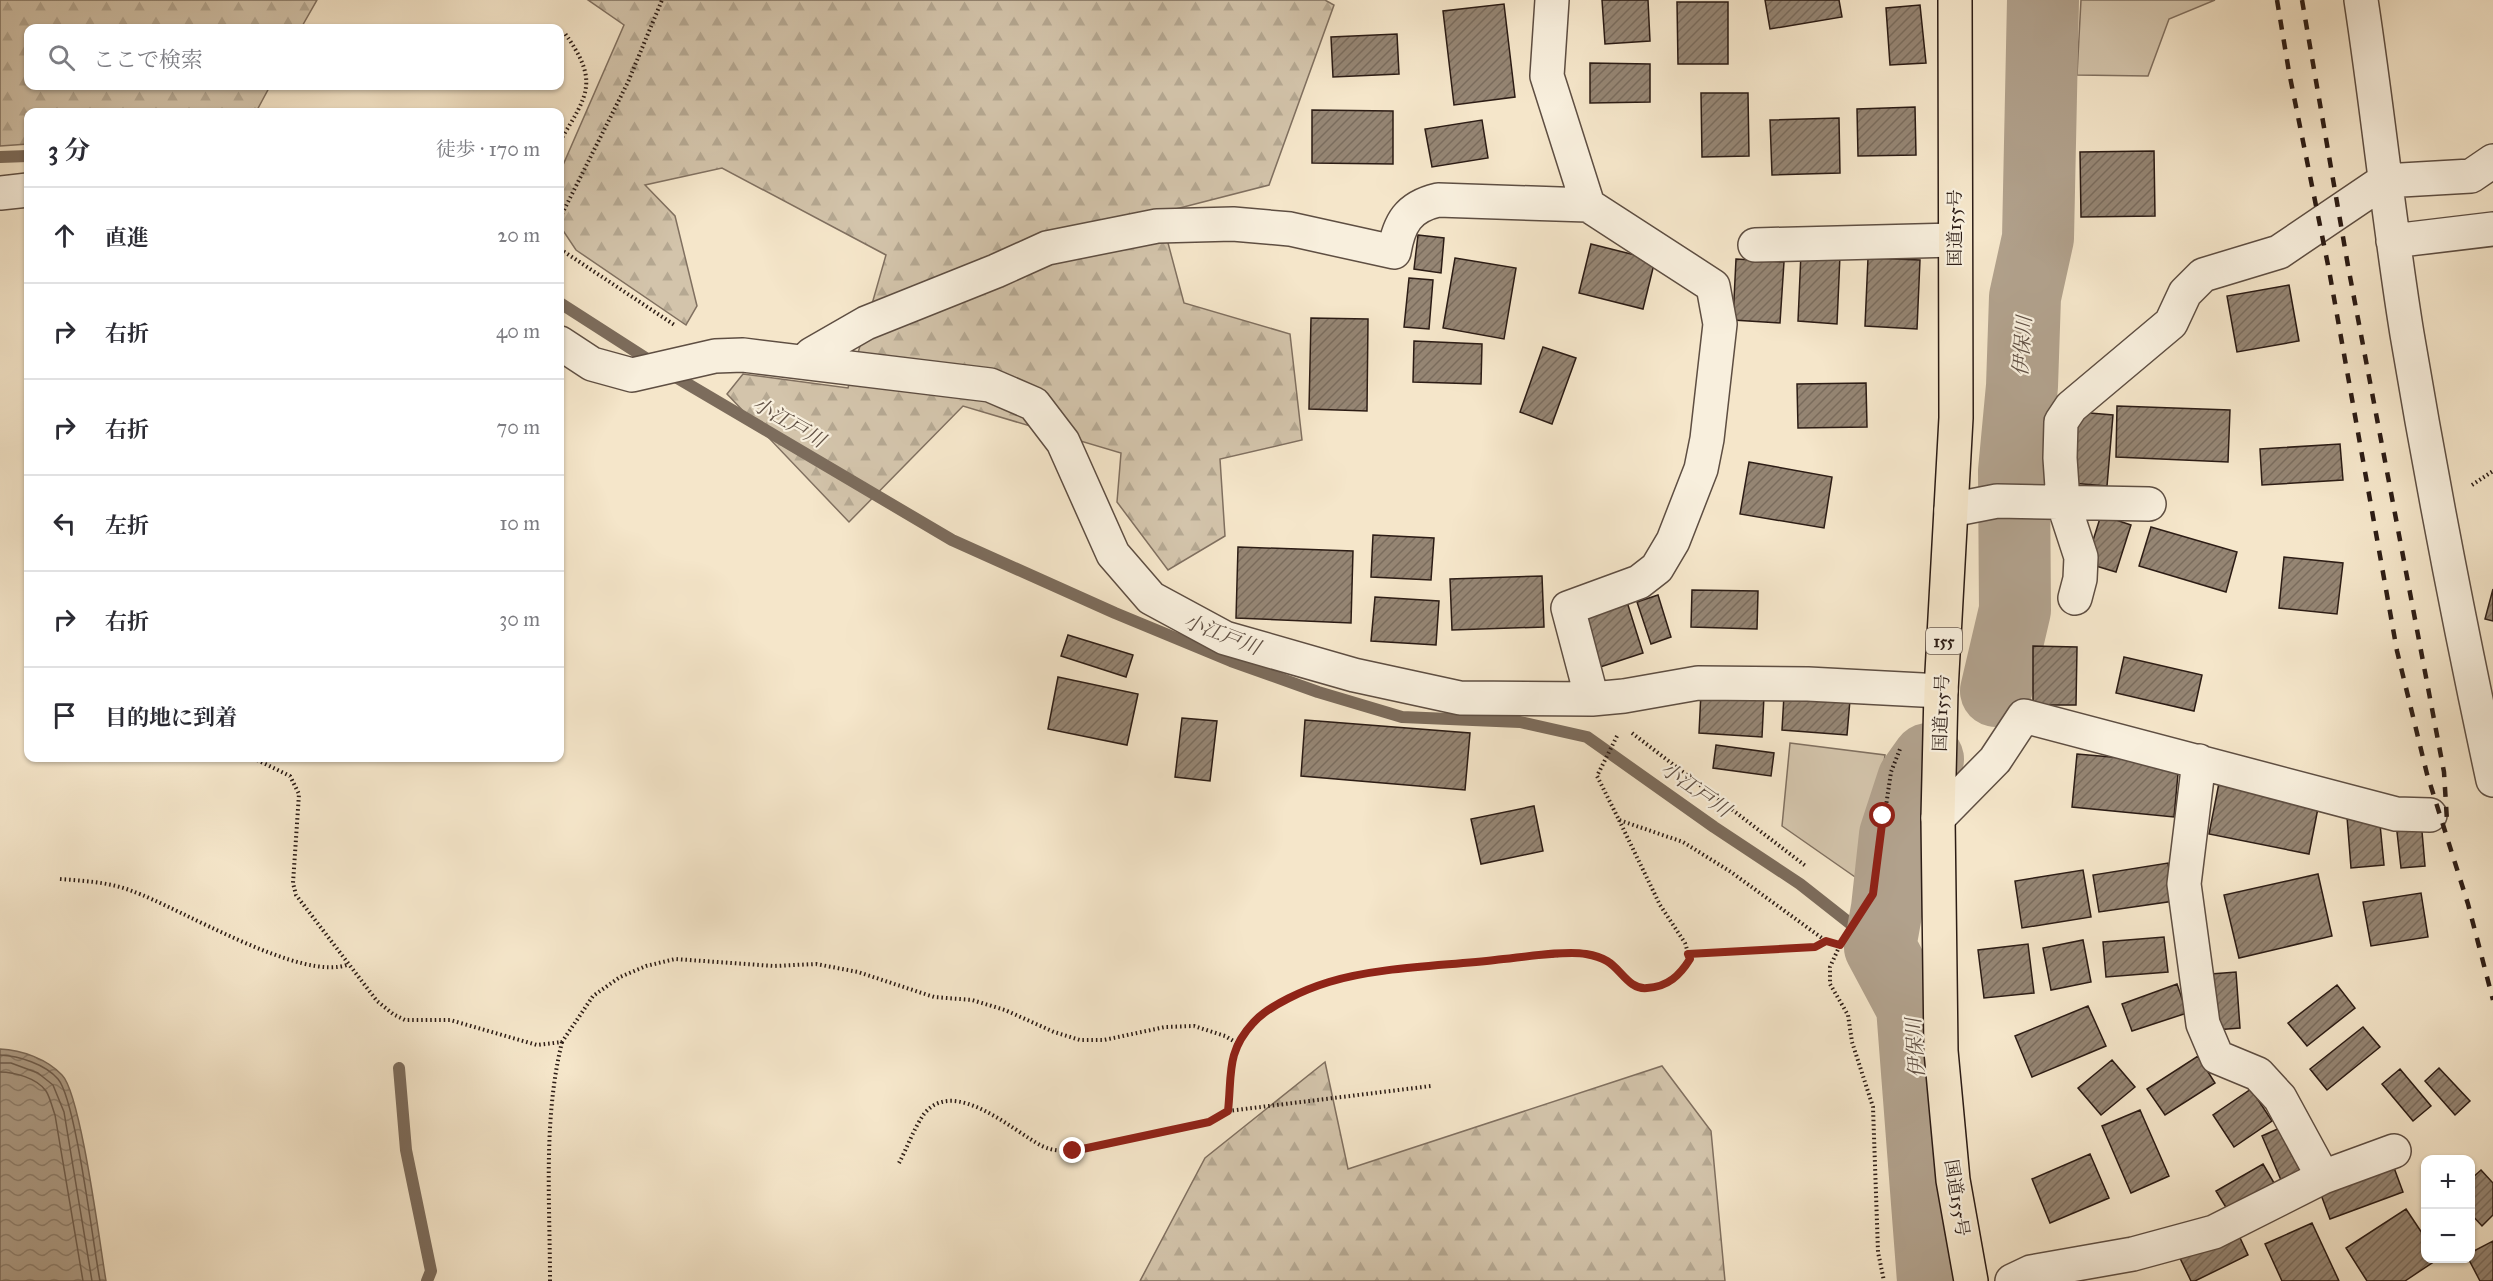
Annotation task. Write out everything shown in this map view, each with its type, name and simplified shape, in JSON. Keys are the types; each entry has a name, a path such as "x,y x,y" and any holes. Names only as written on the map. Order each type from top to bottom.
{"highway":[{"name":"国道155号","path":"1955,0 1956,418 1951,510 1934,691 1941,1051 1953,1180 1971,1281"}],"street":[{"path":"1552,0 1547,76 1588,205"},
{"path":"2361,0 2380,124 2384,182 2407,334 2470,675 2493,780"},
{"path":"2075,598 2080,579 2081,557 2048,502 2060,458 2061,422 2071,407 2171,323 2185,293 2203,275 2279,252 2384,182 2471,176 2493,161"},
{"path":"0,193 24,190"},
{"path":"804,362 812,354 866,323 1047,248 1157,226 1233,224 1290,229 1394,252 1398,232 1407,217 1421,204 1438,200 1588,205 1713,286 1720,324 1707,440 1701,469 1673,541 1657,568 1639,582 1568,608 1592,699"},
{"path":"2393,242 2493,229"},
{"path":"1755,245 1955,240"},
{"path":"564,346 592,364 632,375 705,358 743,355 990,385 1034,404 1063,442 1113,554 1151,598 1225,638 1354,675 1460,698 1592,699 1624,696 1698,683 1808,684 1934,691"},
{"path":"1951,510 1997,501 2149,504"},
{"path":"1938,818 1995,760 2024,716 2396,814 2430,815"},
{"path":"2199,761 2184,884 2203,1024 2217,1057 2258,1074 2280,1098 2323,1177"},
{"path":"2012,1281 2031,1272 2133,1254 2214,1232 2323,1177 2394,1151"}],"path":[{"path":"564,210 628,82 662,0"},
{"path":"564,32 579,53 587,71 587,86 579,108 564,134"},
{"path":"564,252 685,331 705,358"},
{"path":"1884,1281 1878,1252 1873,1107 1852,1042 1848,1015 1830,984 1830,967 1840,945 1873,894 1891,772 1934,691"},
{"path":"1228,1111 1232,1056 1237,1042 1255,1021 1285,1000 1329,982 1377,973 1536,956 1584,954 1607,961 1631,984 1645,989 1665,984 1680,974 1690,959 1685,944 1660,905 1597,776 1620,730"},
{"path":"1630,732 1807,867"},
{"path":"261,762 290,776 299,794 293,883 296,896 377,1000 405,1020 450,1020 537,1045 562,1042"},
{"path":"1619,820 1683,842 1731,872 1826,941 1840,945"},
{"path":"60,879 104,882 133,891 261,950 303,964 338,969 349,964"},
{"path":"1688,954 1815,947 1826,941"},
{"path":"550,1281 549,1112 562,1042 592,996 620,976 646,966 675,959 774,966 816,964 858,972 934,998 972,1000 1005,1010 1054,1032 1080,1040 1104,1040 1165,1027 1194,1026 1237,1042"},
{"path":"899,1163 925,1114 936,1105 954,1100 972,1104 1042,1146 1058,1152 1073,1151 1209,1122 1228,1111 1431,1086"}],"green space":[{"path":"0,0 317,0 303,24 24,24 24,90 268,90 258,108 24,108 24,144 0,146"},
{"path":"588,0 1325,0 1334,5 1269,185 1160,213 1184,303 1290,334 1302,440 1220,459 1225,536 1168,570 1117,502 1121,453 963,406 849,522 727,394 743,374 848,388 886,255 722,168 645,185 675,216 697,306 686,325 576,250 564,232 564,163 624,25"},
{"path":"2081,0 2215,0 2169,19 2148,76 2077,75"},
{"path":"1790,743 1885,755 1868,886 1782,826"},
{"path":"1325,1062 1348,1169 1662,1066 1711,1131 1725,1281 1140,1281 1205,1158"}],"water":[{"path":"0,1049 25,1053 42,1060 62,1075 69,1088 83,1139 106,1281 0,1281"}],"building":[{"path":"1602,0 1648,0 1650,41 1605,44"},
{"path":"1765,0 1839,0 1842,17 1770,29"},
{"path":"1677,2 1728,2 1728,64 1678,64"},
{"path":"1504,4 1515,97 1454,105 1443,11"},
{"path":"1920,5 1926,63 1890,65 1886,8"},
{"path":"1397,34 1399,74 1333,77 1331,37"},
{"path":"1590,63 1650,64 1650,102 1590,103"},
{"path":"1701,93 1748,93 1749,156 1702,157"},
{"path":"1915,107 1916,155 1858,156 1857,109"},
{"path":"1312,110 1393,111 1393,164 1312,163"},
{"path":"1839,118 1840,173 1772,175 1770,120"},
{"path":"1482,120 1488,158 1432,167 1425,129"},
{"path":"2154,151 2155,216 2081,217 2080,152"},
{"path":"1418,235 1444,238 1441,273 1414,269"},
{"path":"1591,244 1655,260 1643,309 1579,293"},
{"path":"1801,253 1840,255 1837,324 1798,321"},
{"path":"1455,258 1516,268 1504,339 1443,328"},
{"path":"1868,258 1920,260 1917,329 1865,326"},
{"path":"1736,259 1784,262 1780,323 1733,320"},
{"path":"1409,278 1433,280 1429,329 1404,327"},
{"path":"2289,285 2299,341 2237,352 2227,296"},
{"path":"1311,318 1368,319 1367,411 1309,409"},
{"path":"1414,341 1482,344 1481,384 1413,382"},
{"path":"1543,347 1576,358 1552,424 1520,412"},
{"path":"1866,383 1867,427 1798,428 1797,384"},
{"path":"2117,406 2230,410 2228,462 2116,457"},
{"path":"2078,412 2113,415 2107,486 2071,483"},
{"path":"2340,444 2343,480 2262,485 2260,449"},
{"path":"1749,462 1832,477 1824,528 1740,514"},
{"path":"2101,515 2131,525 2116,572 2086,563"},
{"path":"2151,527 2237,552 2226,592 2139,566"},
{"path":"1373,535 1434,538 1431,580 1371,577"},
{"path":"1238,547 1353,551 1351,623 1236,618"},
{"path":"2284,557 2343,563 2337,614 2279,608"},
{"path":"1542,576 1544,627 1452,630 1450,579"},
{"path":"2493,589 2493,621 2485,619"},
{"path":"1692,590 1758,591 1757,629 1691,627"},
{"path":"1658,595 1671,637 1651,644 1637,602"},
{"path":"1375,597 1439,601 1436,645 1371,641"},
{"path":"1627,602 1643,653 1588,671 1571,619"},
{"path":"1068,635 1133,655 1126,677 1061,656"},
{"path":"2033,646 2077,647 2076,705 2033,705"},
{"path":"2124,657 2202,675 2194,711 2116,693"},
{"path":"1058,677 1138,694 1127,745 1048,729"},
{"path":"1701,692 1764,696 1762,737 1699,733"},
{"path":"1784,695 1850,700 1847,735 1782,730"},
{"path":"1182,718 1217,721 1210,781 1175,777"},
{"path":"1305,720 1470,733 1465,790 1301,776"},
{"path":"1716,745 1774,753 1771,776 1713,768"},
{"path":"2077,754 2179,763 2174,817 2072,807"},
{"path":"2219,783 2319,803 2309,854 2209,834"},
{"path":"1534,806 1543,851 1481,864 1471,819"},
{"path":"2379,814 2384,865 2351,868 2347,817"},
{"path":"2421,820 2425,866 2401,868 2396,823"},
{"path":"2168,863 2174,901 2099,912 2093,875"},
{"path":"2083,870 2091,917 2022,928 2015,881"},
{"path":"2318,874 2332,936 2239,958 2224,895"},
{"path":"2421,893 2428,937 2371,946 2363,902"},
{"path":"2164,937 2168,972 2106,977 2103,942"},
{"path":"2083,940 2091,982 2051,990 2043,948"},
{"path":"2028,944 2034,993 1984,998 1978,950"},
{"path":"2236,972 2240,1028 2215,1030 2211,974"},
{"path":"2177,984 2187,1013 2132,1031 2122,1004"},
{"path":"2337,985 2355,1008 2307,1046 2288,1023"},
{"path":"2088,1006 2106,1046 2032,1077 2015,1036"},
{"path":"2363,1027 2380,1047 2327,1090 2310,1069"},
{"path":"2198,1056 2215,1083 2165,1115 2147,1089"},
{"path":"2112,1060 2135,1087 2101,1115 2078,1088"},
{"path":"2439,1068 2470,1101 2455,1115 2425,1081"},
{"path":"2400,1069 2431,1106 2413,1121 2382,1084"},
{"path":"2251,1089 2272,1121 2234,1147 2213,1115"},
{"path":"2140,1110 2169,1176 2131,1193 2102,1126"},
{"path":"2282,1127 2302,1171 2281,1180 2262,1136"},
{"path":"2090,1154 2109,1198 2050,1223 2032,1179"},
{"path":"2263,1164 2277,1188 2230,1214 2216,1191"},
{"path":"2393,1165 2403,1192 2330,1219 2320,1192"},
{"path":"2481,1170 2493,1183 2493,1215 2482,1226 2475,1218 2475,1175"},
{"path":"2406,1209 2421,1232 2421,1263 2432,1263 2405,1281 2367,1281 2346,1248"},
{"path":"2312,1223 2339,1281 2282,1281 2265,1244"},
{"path":"2235,1227 2248,1255 2191,1281 2178,1254"},
{"path":"2493,1241 2493,1281 2480,1281 2471,1263 2475,1263 2475,1250"}],"waterway":[{"name":"伊保川","path":"1996,691 2015,610 2014,471 2022,386 2025,297 2038,238 2043,0"},
{"name":"小江戸川","path":"0,157 24,156"},
{"name":"小江戸川","path":"564,306 655,364"},
{"name":"小江戸川","path":"669,373 952,540 1115,613 1231,661 1318,692 1402,717 1520,722 1587,737 1714,827 1800,884 1880,947"},
{"name":"伊保川","path":"1928,759 1913,780 1895,835 1880,947 1912,1007 1933,1281"},
{"path":"399,1068 406,1150 431,1271 427,1281"}],"railway":[{"path":"2277,0 2289,72 2329,270 2397,651 2427,774 2468,904 2493,1000"},
{"path":"2302,0 2348,266 2444,772 2447,821"}],"route":[{"path":"1073,1151 1209,1122 1228,1111 1232,1056 1237,1042 1255,1021 1285,1000 1329,982 1377,973 1536,956 1584,954 1607,961 1631,984 1645,989 1665,984 1680,974 1690,959 1688,954 1815,947 1826,941 1840,945 1873,894 1883,816"}]}
